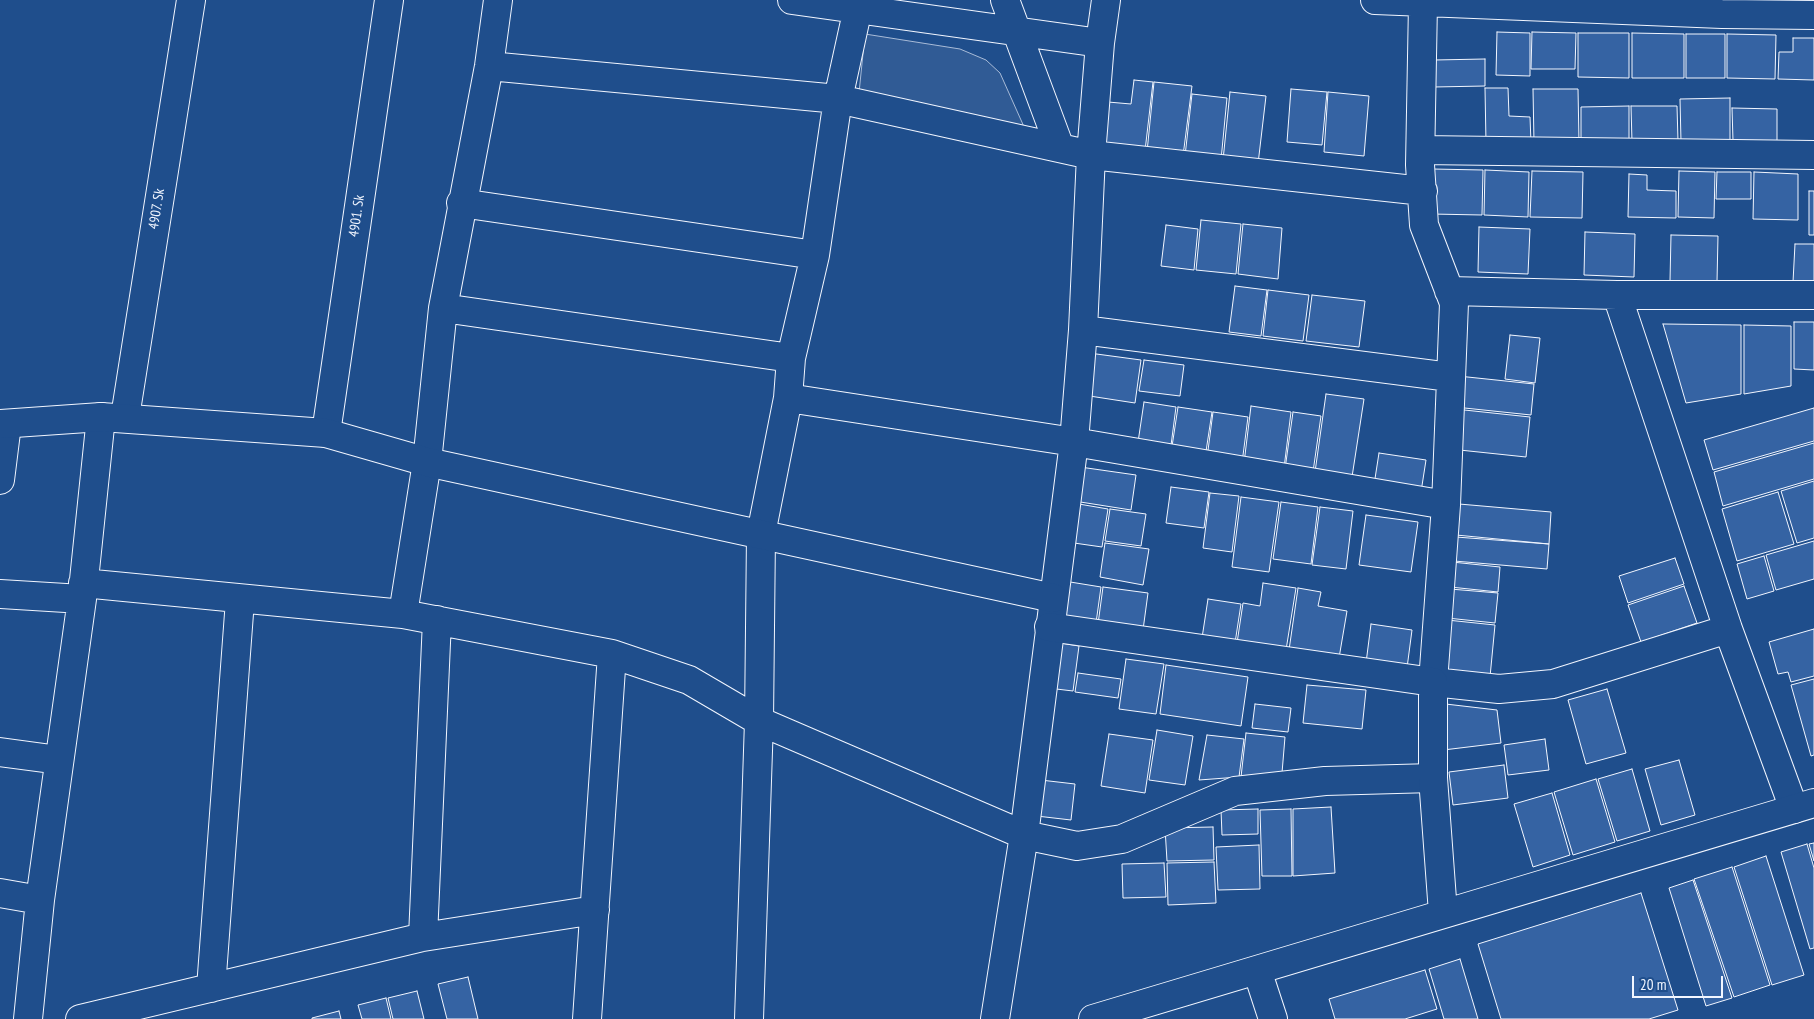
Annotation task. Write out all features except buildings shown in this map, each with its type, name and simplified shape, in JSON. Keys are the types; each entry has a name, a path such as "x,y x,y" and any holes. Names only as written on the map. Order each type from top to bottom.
{"street":[{"name":"4907. Sk","path":"28,1019 40,900 82,591 191,0"},
{"name":"4901. Sk","path":"326,432 389,0"},
{"path":"403,614 427,462 444,308 461,203 489,66 498,0"},
{"path":"792,0 1100,43"},
{"path":"1005,0 1019,33 1060,148"},
{"path":"996,1019 1024,835 1074,442 1083,330 1091,155 1100,43 1106,0"},
{"path":"1375,0 1423,3 1722,7 1814,15"},
{"path":"1423,3 1420,165 1424,225 1454,303 1446,505 1433,682 1433,778 1443,913"},
{"path":"749,1019 759,721 761,534 788,398 791,358 815,255 838,99 858,8"},
{"path":"489,66 838,99 1091,155 1423,191"},
{"path":"1421,150 1814,155"},
{"path":"461,203 815,255"},
{"path":"1449,291 1617,295 1814,295"},
{"path":"1093,1019 1804,806 1728,629 1617,295"},
{"path":"444,308 791,358"},
{"path":"1083,330 1450,377"},
{"path":"788,398 1074,442 1446,505"},
{"path":"0,480 3,424 113,417 326,432 427,462 1053,598"},
{"path":"0,594 82,591 240,600 403,614 612,654 689,680 759,721 1024,835 1077,846 1122,839 1235,791 1325,781 1433,778"},
{"path":"212,988 240,600"},
{"path":"424,938 437,620"},
{"path":"1050,627 1433,682 1499,689 1553,684 1728,629"},
{"path":"588,1019 612,654"},
{"path":"0,752 59,760"},
{"path":"0,893 40,900"},
{"path":"80,1019 424,938 595,910"},
{"path":"1256,970 1273,1019"}],"shaded area":[{"path":"865,34 960,49 986,60 1000,73 1025,129 859,93"}]}
